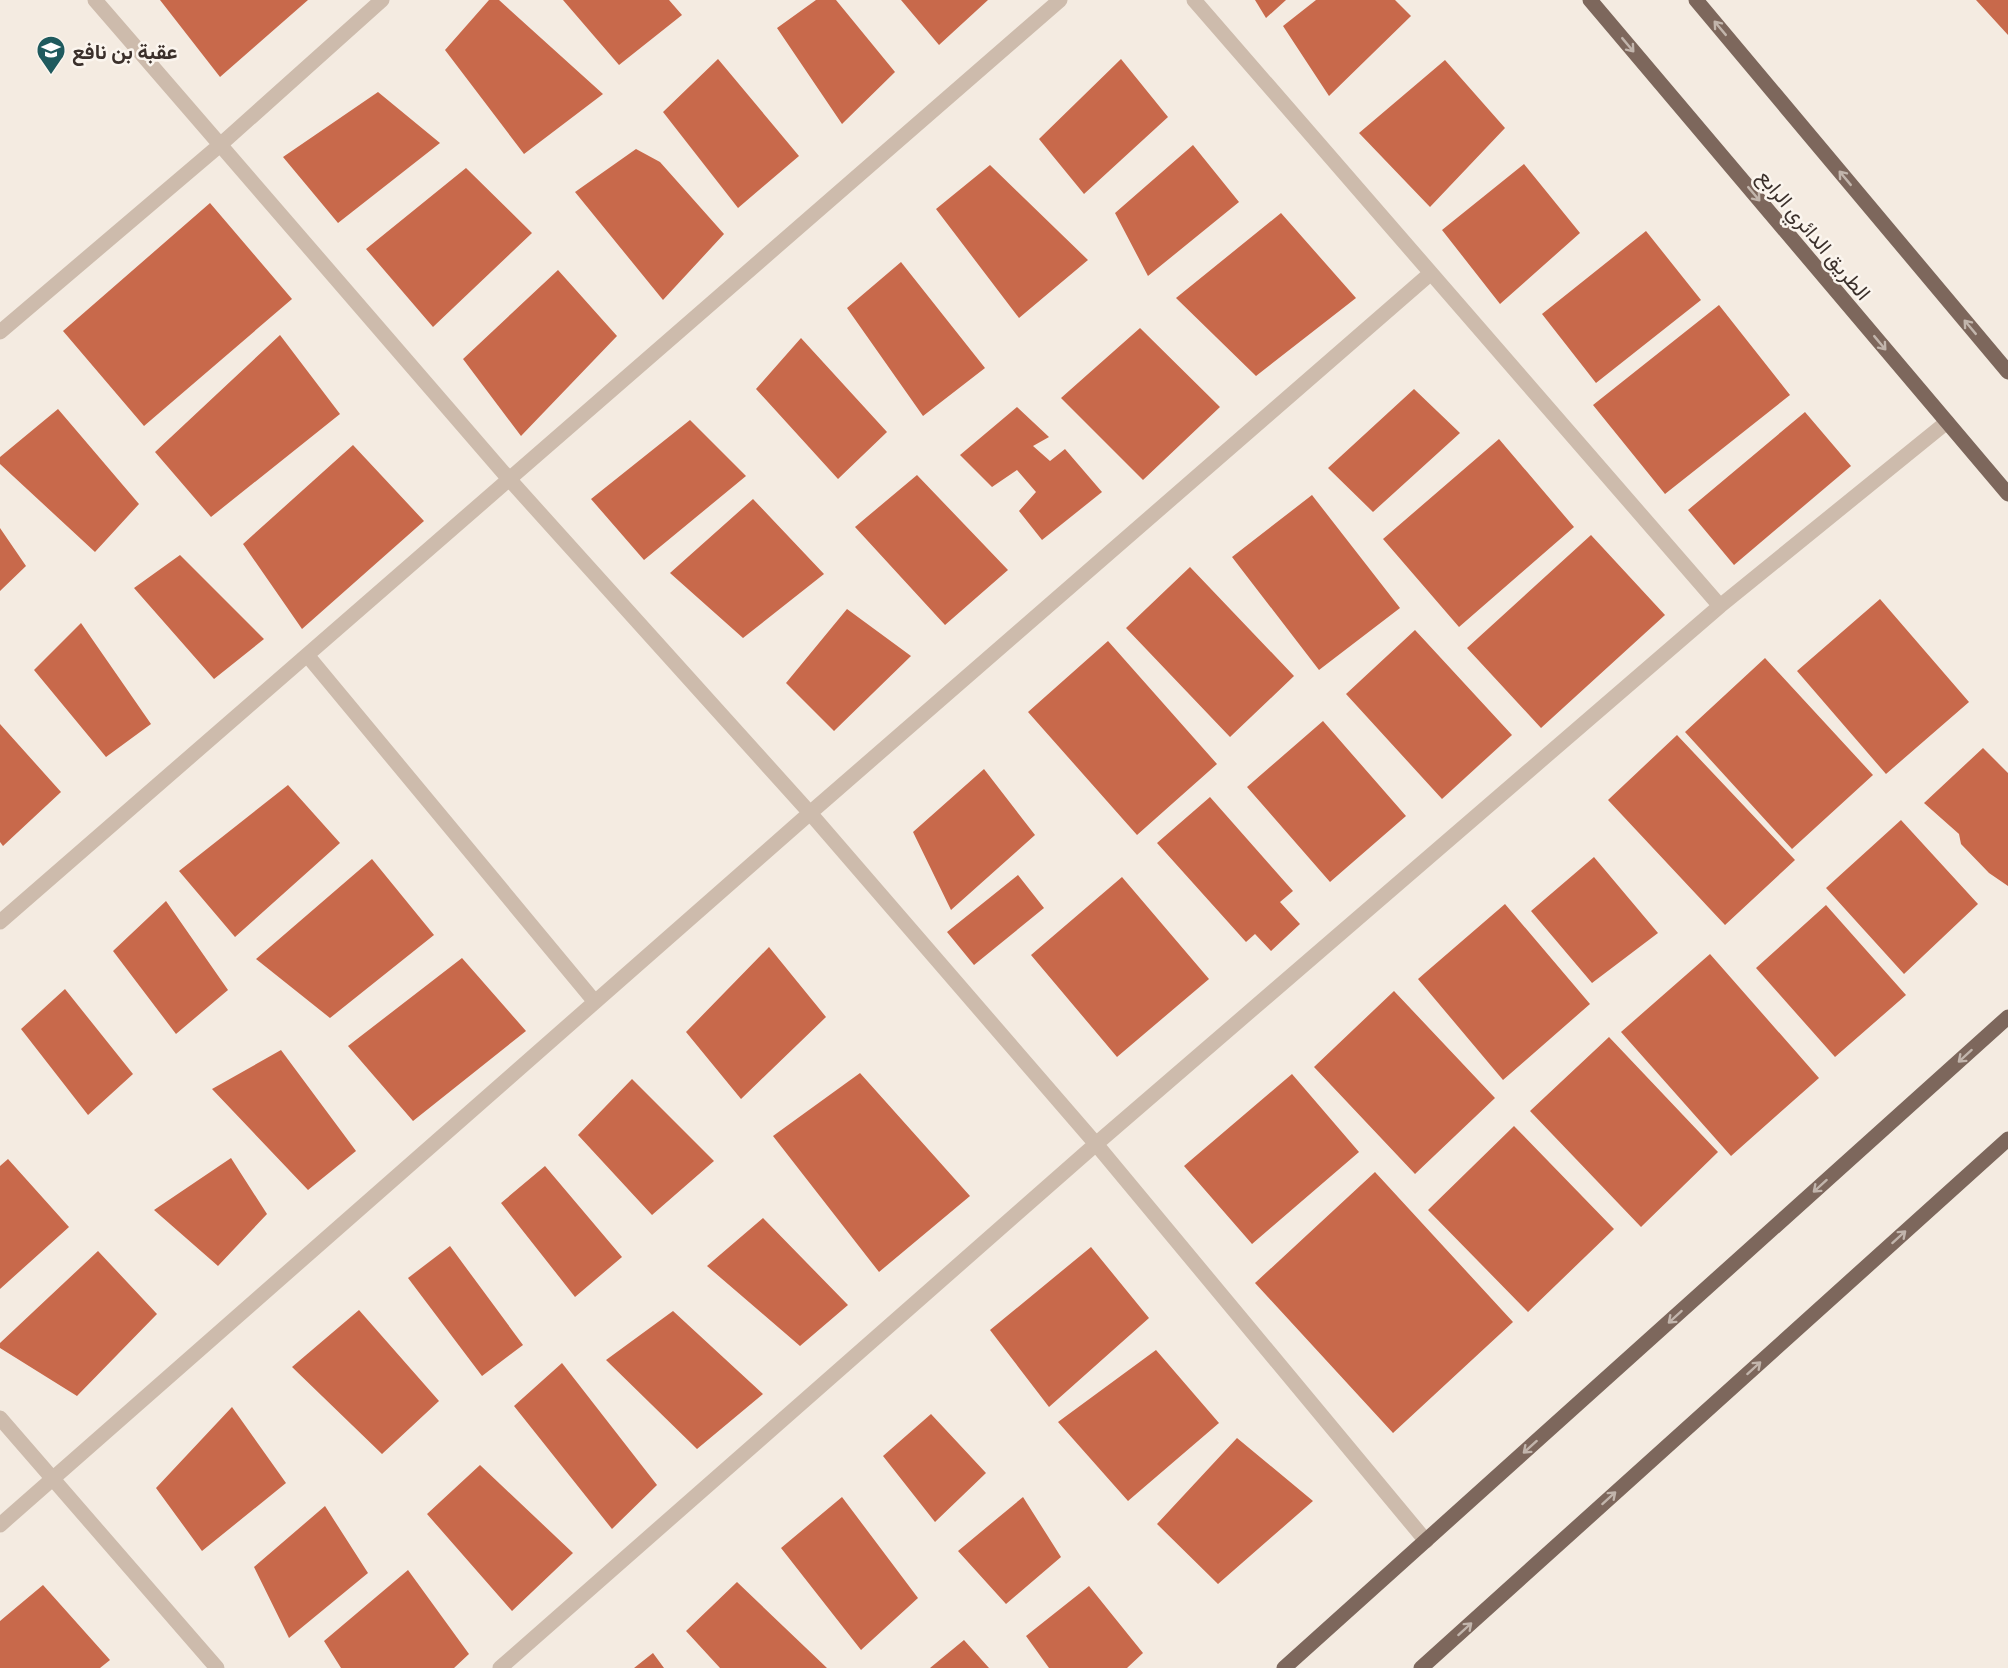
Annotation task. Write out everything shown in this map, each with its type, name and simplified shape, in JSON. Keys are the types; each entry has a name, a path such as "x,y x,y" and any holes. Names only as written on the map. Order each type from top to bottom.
{"main road":[{"name":"الطريق الدائري الرابع","path":"1590,0 2008,494"},
{"path":"1696,0 2008,372"},
{"path":"1284,1668 2008,1017"},
{"path":"1421,1668 2008,1139"}],"street":[{"path":"95,0 510,479 810,813 1096,1144 1426,1540"},
{"path":"0,332 220,145 382,0"},
{"path":"0,922 1060,0"},
{"path":"1194,0 1720,606"},
{"path":"0,1525 810,813 1431,273"},
{"path":"500,1668 1096,1144 1720,606 1947,422"},
{"path":"307,656 595,1002"},
{"path":"0,1418 217,1668"}],"building":[{"path":"160,0 308,0 220,77"},
{"path":"489,0 499,0 603,94 524,154 445,50"},
{"path":"563,0 669,0 682,15 619,65"},
{"path":"816,0 836,0 895,72 842,124 777,28"},
{"path":"901,0 988,0 939,45"},
{"path":"1255,0 1286,0 1266,18"},
{"path":"1316,0 1395,0 1411,16 1329,96 1283,26"},
{"path":"1976,0 2008,0 2008,35"},
{"path":"718,59 799,156 738,208 663,112"},
{"path":"1121,59 1168,117 1084,194 1039,139"},
{"path":"1445,60 1505,128 1430,207 1359,133"},
{"path":"378,92 440,143 338,223 283,157"},
{"path":"1193,145 1239,202 1148,276 1115,213"},
{"path":"636,149 660,162 724,234 663,300 575,192"},
{"path":"1524,164 1580,233 1500,304 1442,230"},
{"path":"990,165 1088,260 1019,318 936,209"},
{"path":"466,168 532,233 433,327 366,249"},
{"path":"210,203 292,299 144,426 63,331"},
{"path":"1281,213 1356,298 1256,376 1176,298"},
{"path":"1646,231 1701,300 1596,383 1542,314"},
{"path":"901,262 985,368 923,416 847,308"},
{"path":"558,270 617,336 521,436 463,359"},
{"path":"1719,305 1790,395 1665,494 1593,405"},
{"path":"1140,328 1220,407 1143,480 1061,398"},
{"path":"280,335 340,414 211,517 155,452"},
{"path":"801,338 887,432 838,479 756,389"},
{"path":"1414,389 1460,433 1373,512 1328,468"},
{"path":"1017,407 1049,437 1033,446 1050,461 1065,449 1102,492 1042,540 1019,511 1036,492 1017,470 992,487 960,455"},
{"path":"58,409 139,504 95,552 0,464 0,457"},
{"path":"1805,412 1851,466 1734,565 1688,510"},
{"path":"690,420 746,476 644,560 591,499"},
{"path":"1499,439 1574,527 1459,627 1383,539"},
{"path":"353,445 424,521 302,629 243,544"},
{"path":"917,475 1008,570 945,625 855,527"},
{"path":"1312,495 1400,608 1319,670 1232,557"},
{"path":"753,499 824,574 743,638 670,573"},
{"path":"0,528 26,566 0,591"},
{"path":"1591,535 1665,615 1541,728 1467,648"},
{"path":"180,555 264,639 214,679 134,588"},
{"path":"1190,567 1294,676 1230,737 1126,628"},
{"path":"1880,599 1969,702 1886,774 1797,671"},
{"path":"847,609 911,656 834,731 786,683"},
{"path":"81,623 151,724 106,757 34,670"},
{"path":"1415,630 1512,735 1442,799 1346,694"},
{"path":"1108,641 1217,764 1137,835 1028,712"},
{"path":"1765,658 1873,775 1792,849 1685,732"},
{"path":"1323,721 1406,816 1330,882 1247,787"},
{"path":"0,724 61,792 3,846 0,842"},
{"path":"1677,735 1795,860 1725,925 1608,800"},
{"path":"1983,748 2008,773 2008,886 1989,873 1961,844 1959,834 1924,803"},
{"path":"984,769 1035,835 951,910 913,832"},
{"path":"288,785 340,843 235,937 179,871"},
{"path":"1210,797 1293,891 1280,902 1300,924 1271,951 1255,934 1246,942 1157,843"},
{"path":"1901,820 1978,904 1904,974 1826,888"},
{"path":"1594,857 1658,933 1592,983 1531,911"},
{"path":"372,859 434,935 330,1018 256,959"},
{"path":"1018,875 1044,908 974,965 947,932"},
{"path":"1122,877 1209,979 1117,1057 1031,955"},
{"path":"166,901 228,990 176,1034 113,951"},
{"path":"1505,904 1590,1004 1503,1080 1418,979"},
{"path":"1826,905 1906,995 1835,1057 1756,968"},
{"path":"769,947 826,1017 741,1099 686,1032"},
{"path":"1710,954 1819,1078 1731,1156 1621,1032"},
{"path":"462,958 526,1031 413,1121 348,1046"},
{"path":"65,989 133,1074 88,1115 21,1029"},
{"path":"1394,991 1495,1098 1415,1174 1314,1067"},
{"path":"1609,1037 1718,1152 1641,1227 1530,1111"},
{"path":"281,1050 356,1151 308,1190 212,1089"},
{"path":"860,1073 970,1196 879,1272 773,1136"},
{"path":"1292,1074 1359,1152 1252,1244 1184,1166"},
{"path":"632,1079 714,1161 652,1215 578,1135"},
{"path":"1514,1126 1614,1229 1528,1312 1428,1210"},
{"path":"231,1158 267,1214 218,1266 154,1210"},
{"path":"8,1159 69,1227 0,1289 0,1166"},
{"path":"545,1166 622,1257 575,1297 501,1203"},
{"path":"1375,1172 1513,1322 1393,1433 1255,1283"},
{"path":"763,1218 848,1305 800,1346 707,1266"},
{"path":"450,1246 523,1345 482,1376 408,1278"},
{"path":"1091,1247 1149,1318 1049,1407 990,1330"},
{"path":"98,1251 157,1314 77,1396 0,1348 0,1343"},
{"path":"359,1310 439,1401 382,1454 292,1367"},
{"path":"673,1311 763,1394 697,1449 606,1360"},
{"path":"1156,1350 1219,1423 1128,1501 1058,1422"},
{"path":"562,1363 657,1485 612,1529 514,1406"},
{"path":"232,1407 286,1483 202,1551 156,1488"},
{"path":"931,1414 986,1473 935,1522 883,1456"},
{"path":"1237,1438 1313,1501 1218,1584 1157,1524"},
{"path":"480,1465 573,1553 512,1611 427,1514"},
{"path":"842,1497 918,1598 861,1650 781,1548"},
{"path":"1023,1497 1061,1557 1006,1604 958,1551"},
{"path":"325,1506 368,1573 289,1638 254,1567"},
{"path":"408,1570 469,1654 454,1668 341,1668 324,1641"},
{"path":"737,1582 827,1668 720,1668 686,1631"},
{"path":"43,1585 110,1660 100,1668 0,1668 0,1621"},
{"path":"1089,1586 1143,1653 1127,1668 1049,1668 1026,1636"},
{"path":"964,1640 989,1668 930,1668"},
{"path":"653,1653 664,1668 634,1668"}],"place":[{"name":"عقبة بن نافع","path":"51,76"}]}
